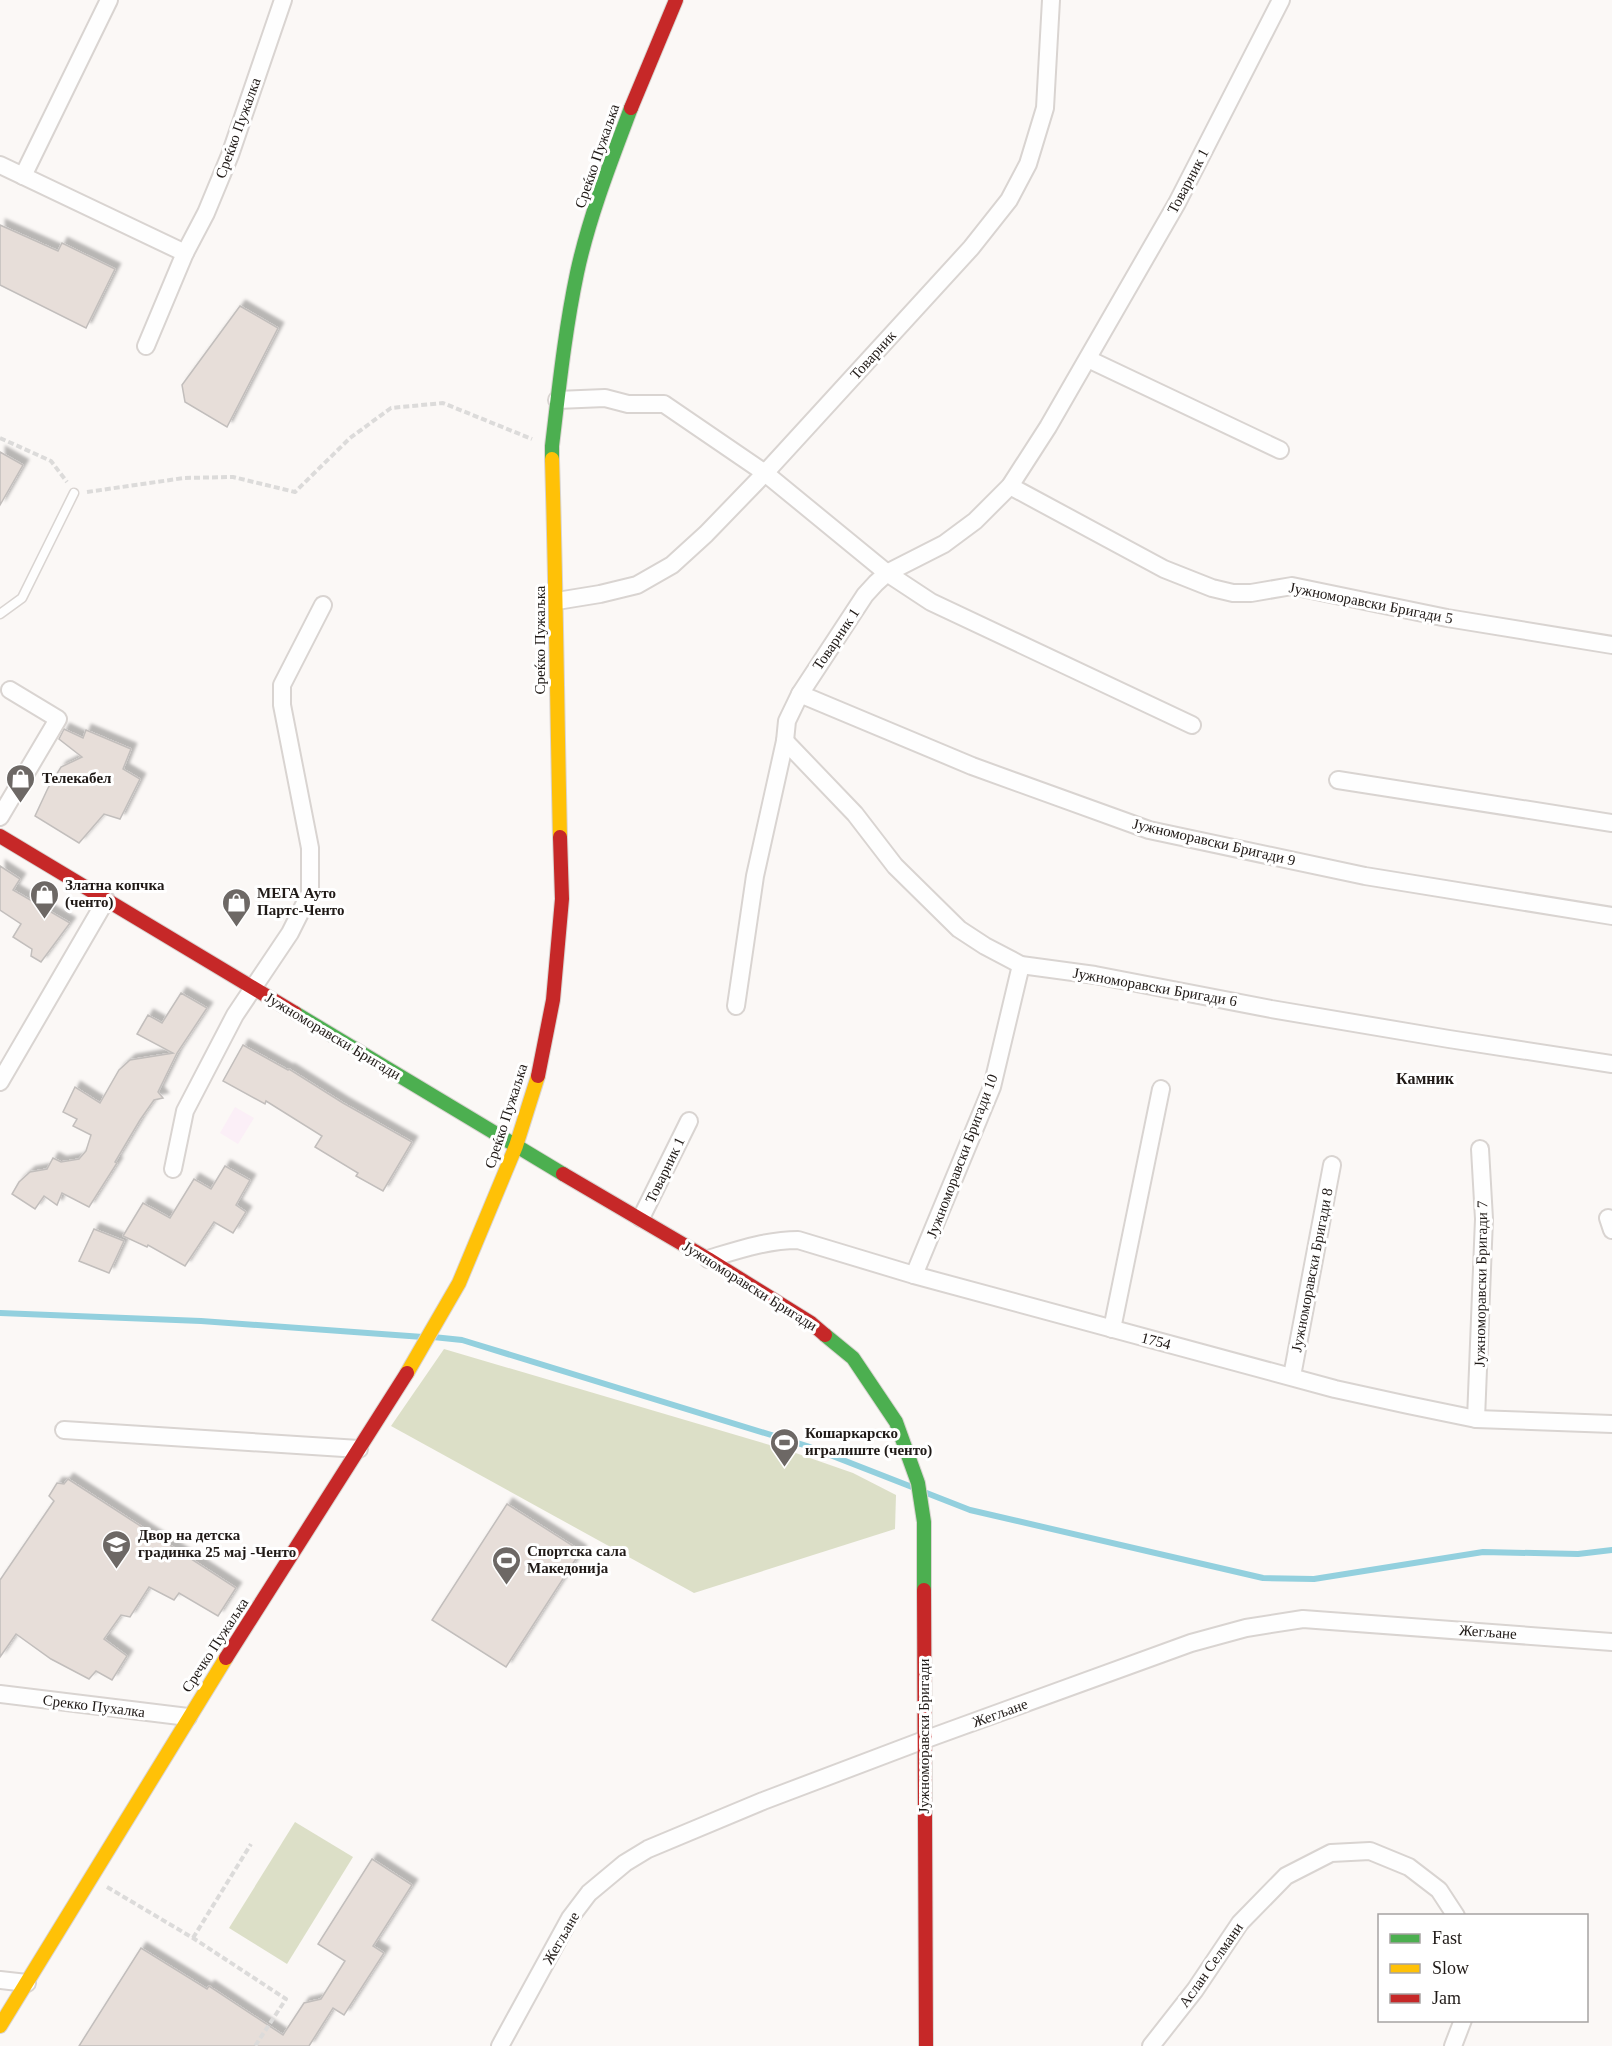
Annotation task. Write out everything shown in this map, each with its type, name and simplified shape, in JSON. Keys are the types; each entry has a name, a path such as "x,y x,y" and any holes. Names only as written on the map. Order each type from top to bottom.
{"street":[{"path":"23,176 109,0"},
{"name":"Среќко Пужалка","path":"146,346 230,155 283,0"},
{"name":"Среќко Пужаљка","path":"459,1282 516,1146 537,1080 553,1000 562,899 552,446 577,272 600,195 648,65 676,0"},
{"name":"Товарник","path":"557,601 628,588 672,565 698,542 765,472 971,248 1009,200 1028,165 1045,108 1051,0"},
{"name":"Товарник 1","path":"736,1006 755,876 785,741 787,721 800,694 865,595 876,583 887,573 944,544 975,521 1010,486 1088,359 1176,203 1281,0"},
{"path":"0,165 185,253"},
{"path":"1088,359 1280,450"},
{"path":"557,400 605,398 628,404 664,404 765,472 887,573 931,602 1192,725"},
{"name":"Јужноморавски Бригади 5","path":"1010,486 1164,569 1212,588 1233,593 1251,593 1292,586 1447,618 1612,645"},
{"name":"Јужноморавски Бригади","path":"173,1169 185,1111 235,1015 290,933 310,893 310,848 282,705 282,686 323,605"},
{"path":"0,817 58,719 10,690"},
{"name":"Јужноморавски Бригади 9","path":"800,694 972,766 1149,830 1365,876 1612,916"},
{"name":"Јужноморавски Бригади 6","path":"785,741 855,814 895,866 959,929 1021,965 1095,975 1282,1011 1612,1064"},
{"path":"1338,780 1612,823"},
{"name":"Јужноморавски Бригади","path":"0,836 708,1259 811,1323 853,1358 896,1422 918,1483 924,1522 926,2046"},
{"path":"0,1082 106,900"},
{"name":"Јужноморавски Бригади 10","path":"914,1275 992,1086 1021,965"},
{"path":"1112,1329 1161,1089"},
{"name":"Товарник 1","path":"641,1218 689,1121"},
{"name":"Јужноморавски Бригади 7","path":"1476,1419 1484,1219 1480,1149"},
{"name":"Јужноморавски Бригади 8","path":"1292,1376 1332,1165"},
{"name":"1754","path":"708,1259 750,1246 798,1239 914,1275 1335,1389 1476,1419 1612,1424"},
{"name":"Сречко Пужаљка","path":"0,2026 188,1717 422,1349 459,1282"},
{"path":"64,1430 359,1449"},
{"name":"Жегљане","path":"500,2046 570,1918 589,1893 625,1863 648,1849 924,1740 1191,1643 1246,1628 1303,1619 1612,1642"},
{"name":"Срекко Пухалка","path":"0,1694 188,1717"},
{"name":"Аслан Селмани","path":"1151,2046 1195,1990 1239,1923 1286,1876 1331,1853 1370,1851 1409,1867 1438,1890 1455,1914"},
{"path":"0,1980 27,1983"},
{"path":"1453,2046 1462,2022"}],"lane":[{"path":"0,614 22,598 74,493"}],"path":[{"path":"0,438 51,461 74,493 184,478 233,477 295,492 350,438 391,408 443,403 552,446"},
{"path":"193,1938 251,1844"},
{"path":"91,1877 193,1938 286,1999 255,2046"}],"shaded area":[{"path":"235,1107 254,1118 238,1144 220,1133"}],"green space":[{"path":"444,1349 787,1450 853,1473 896,1495 895,1529 694,1593 391,1426"},
{"path":"295,1822 353,1857 287,1964 229,1928"}],"building":[{"path":"0,225 58,251 62,243 115,269 86,328 0,285"},
{"path":"240,306 278,328 227,427 185,402 182,385"},
{"path":"0,452 23,465 0,505"},
{"path":"64,729 83,738 86,730 131,749 123,769 140,779 120,819 104,814 79,843 35,816 61,767 82,757 59,739"},
{"path":"0,866 20,879 13,890 70,923 41,962 31,956 32,949 13,937 21,924 0,910"},
{"path":"181,993 207,1008 177,1053 158,1092 163,1098 154,1100 140,1120 115,1162 117,1163 89,1207 62,1193 57,1205 44,1196 35,1209 12,1194 19,1182 30,1172 47,1169 53,1158 61,1162 79,1159 86,1151 91,1135 73,1126 77,1119 63,1112 75,1087 100,1103 119,1070 130,1060 173,1053 137,1034 148,1015 162,1023"},
{"path":"243,1045 289,1069 412,1142 383,1191 356,1176 358,1173 315,1147 322,1136 266,1101 265,1104 223,1081"},
{"path":"225,1166 250,1180 236,1205 246,1212 233,1233 214,1222 185,1266 148,1245 147,1247 123,1236 143,1203 170,1218 194,1179 211,1189"},
{"path":"94,1229 124,1241 109,1273 79,1261"},
{"path":"68,1479 236,1588 218,1616 179,1593 174,1600 149,1587 130,1617 121,1615 104,1639 127,1656 112,1680 96,1671 89,1679 51,1659 16,1634 0,1657 0,1580 54,1501 49,1496 57,1483 64,1484"},
{"name":"Спортска сала Македонија","path":"507,1504 581,1551 506,1667 432,1620"},
{"path":"372,1859 412,1885 373,1946 384,1953 344,2015 333,2008 309,2046 79,2046 141,1948 207,1989 209,1986 283,2035 304,2003 321,1999 345,1961 318,1944"}],"waterway":[{"path":"0,1313 201,1321 423,1337"},
{"path":"433,1337 462,1340 807,1446 912,1487"},
{"path":"924,1492 970,1510 1263,1578 1314,1579 1483,1552 1578,1554 1612,1550"}],"traffic: fast":[{"path":"552,459 563,359 577,273 594,210 631,108"},
{"path":"295,1013 563,1174"},
{"path":"825,1335 853,1358 896,1422 918,1483 924,1522 924,1590"}],"traffic: slow":[{"path":"552,459 560,837"},
{"path":"407,1373 459,1283 516,1146 538,1076"},
{"path":"0,2026 226,1658"}],"traffic: jam":[{"path":"631,108 676,0"},
{"path":"0,836 295,1013"},
{"path":"538,1076 553,1000 562,899 560,837"},
{"path":"563,1174 708,1259 811,1323 825,1335"},
{"path":"226,1658 407,1373"},
{"path":"924,1590 926,2046"}],"place":[{"name":"Телекабел","path":"21,804"},
{"name":"Златна копчка (ченто)","path":"44,920"},
{"name":"МЕГА Ауто Партс-Ченто","path":"236,928"},
{"name":"Кошаркарско игралиште (ченто)","path":"784,1468"},
{"name":"Двор на детска градинка 25 мај -Ченто","path":"117,1570"},
{"name":"Спортска сала Македонија","path":"506,1586"}],"district":[{"name":"Камник","path":"1425,1078"}]}
